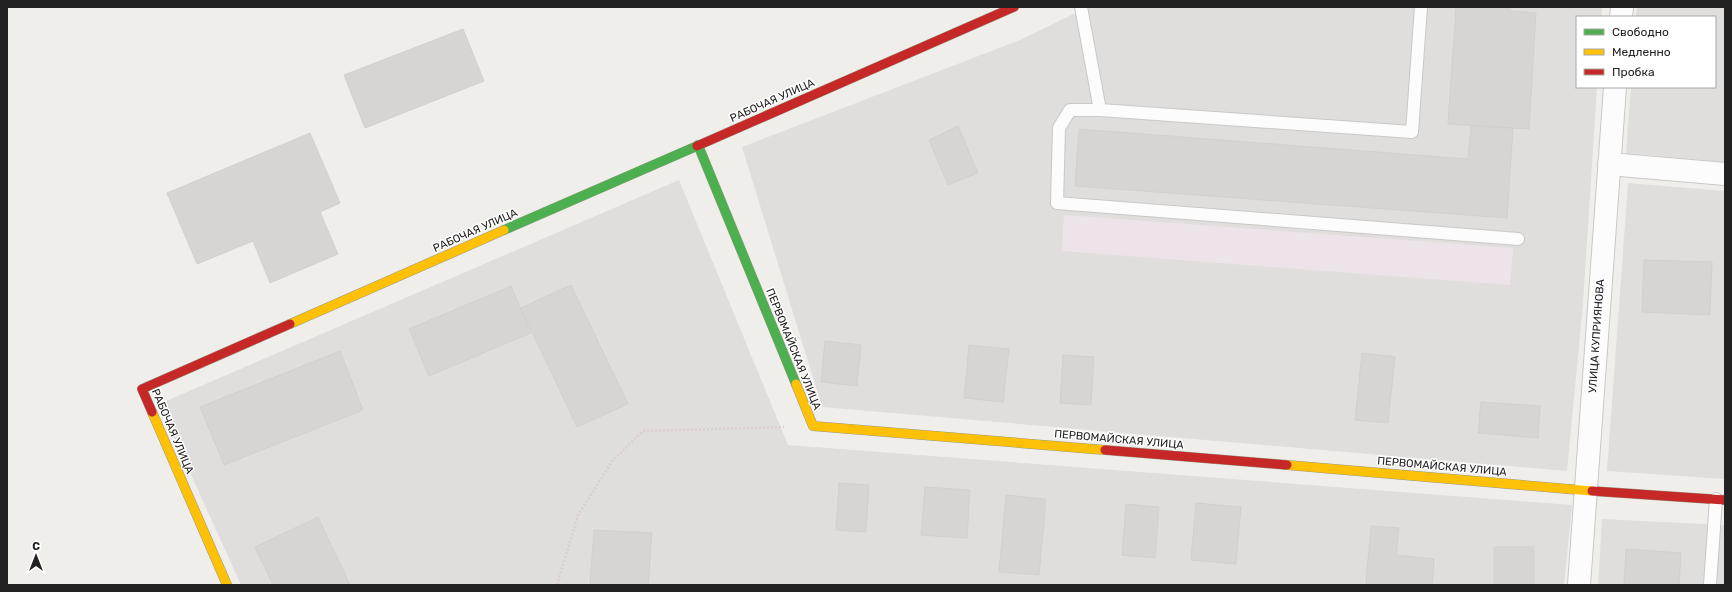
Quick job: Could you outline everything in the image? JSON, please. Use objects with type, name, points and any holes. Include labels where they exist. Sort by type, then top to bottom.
[{"type":"street","name":"РАБОЧАЯ УЛИЦА","points":[[227,585],[142,389],[1014,7]]},
{"type":"street","name":"УЛИЦА КУПРИЯНОВА","points":[[1579,585],[1615,88]]},
{"type":"street","name":"ПЕРВОМАЙСКАЯ УЛИЦА","points":[[698,145],[813,426],[1585,490],[1721,499]]},
{"type":"street","points":[[1609,164],[1725,174]]},
{"type":"lane","points":[[1081,7],[1100,110]]},
{"type":"lane","points":[[1421,7],[1412,132],[1100,110],[1070,110],[1059,128],[1057,203],[1518,239]]},
{"type":"lane","points":[[1710,585],[1721,499]]},
{"type":"path","points":[[557,585],[578,515],[613,460],[643,431],[813,426]]},
{"type":"shaded area","points":[[1088,7],[1602,7],[1602,16],[1576,16],[1576,88],[1597,88],[1583,304],[1567,471],[822,407],[742,147],[1020,40]]},
{"type":"shaded area","points":[[1637,7],[1725,7],[1725,162],[1626,153],[1631,88],[1716,88],[1716,16],[1636,16]]},
{"type":"shaded area","points":[[679,180],[788,445],[1572,505],[1564,585],[241,585],[159,404]]},
{"type":"shaded area","points":[[1628,183],[1725,191],[1725,479],[1607,471]]},
{"type":"shaded area","points":[[1064,215],[1513,248],[1510,285],[1062,251]]},
{"type":"shaded area","points":[[1602,519],[1725,525],[1725,585],[1598,585]]},
{"type":"building","points":[[1456,7],[1510,7],[1510,11],[1536,13],[1529,129],[1448,124]]},
{"type":"building","points":[[463,29],[484,81],[365,128],[344,75]]},
{"type":"building","points":[[958,126],[978,173],[948,185],[929,140]]},
{"type":"building","points":[[1471,126],[1513,128],[1507,218],[1075,186],[1079,129],[1468,159]]},
{"type":"building","points":[[310,133],[340,203],[320,212],[338,254],[270,283],[253,241],[197,264],[167,193]]},
{"type":"building","points":[[1644,260],[1712,262],[1710,315],[1642,312]]},
{"type":"building","points":[[571,285],[628,404],[577,427],[521,308]]},
{"type":"building","points":[[511,286],[531,333],[429,376],[409,329]]},
{"type":"building","points":[[825,341],[861,345],[857,386],[821,382]]},
{"type":"building","points":[[969,345],[1009,349],[1003,402],[964,398]]},
{"type":"building","points":[[340,351],[363,410],[224,465],[200,407]]},
{"type":"building","points":[[1362,353],[1395,357],[1388,423],[1355,420]]},
{"type":"building","points":[[1063,355],[1094,357],[1091,405],[1060,403]]},
{"type":"building","points":[[1481,402],[1540,406],[1538,438],[1478,433]]},
{"type":"building","points":[[839,483],[869,485],[866,532],[836,530]]},
{"type":"building","points":[[925,487],[970,490],[967,538],[921,535]]},
{"type":"building","points":[[1006,495],[1046,499],[1039,575],[999,572]]},
{"type":"building","points":[[1196,503],[1241,507],[1236,564],[1191,560]]},
{"type":"building","points":[[1126,504],[1159,507],[1155,558],[1122,555]]},
{"type":"building","points":[[318,517],[350,585],[273,585],[255,547]]},
{"type":"building","points":[[1371,526],[1399,528],[1396,555],[1434,559],[1432,585],[1366,584]]},
{"type":"building","points":[[594,530],[652,533],[648,585],[590,585]]},
{"type":"building","points":[[1494,547],[1534,547],[1534,585],[1494,585]]},
{"type":"building","points":[[1626,549],[1681,553],[1679,585],[1624,585]]},
{"type":"traffic: fast","points":[[698,145],[796,384]]},
{"type":"traffic: fast","points":[[504,230],[697,146]]},
{"type":"traffic: slow","points":[[290,324],[504,230]]},
{"type":"traffic: slow","points":[[796,384],[813,426],[1105,450]]},
{"type":"traffic: slow","points":[[152,412],[227,585]]},
{"type":"traffic: slow","points":[[1287,465],[1592,491]]},
{"type":"traffic: jam","points":[[697,146],[1014,7]]},
{"type":"traffic: jam","points":[[152,412],[142,389],[290,324]]},
{"type":"traffic: jam","points":[[1105,450],[1287,465]]},
{"type":"traffic: jam","points":[[1592,491],[1725,500]]}]
